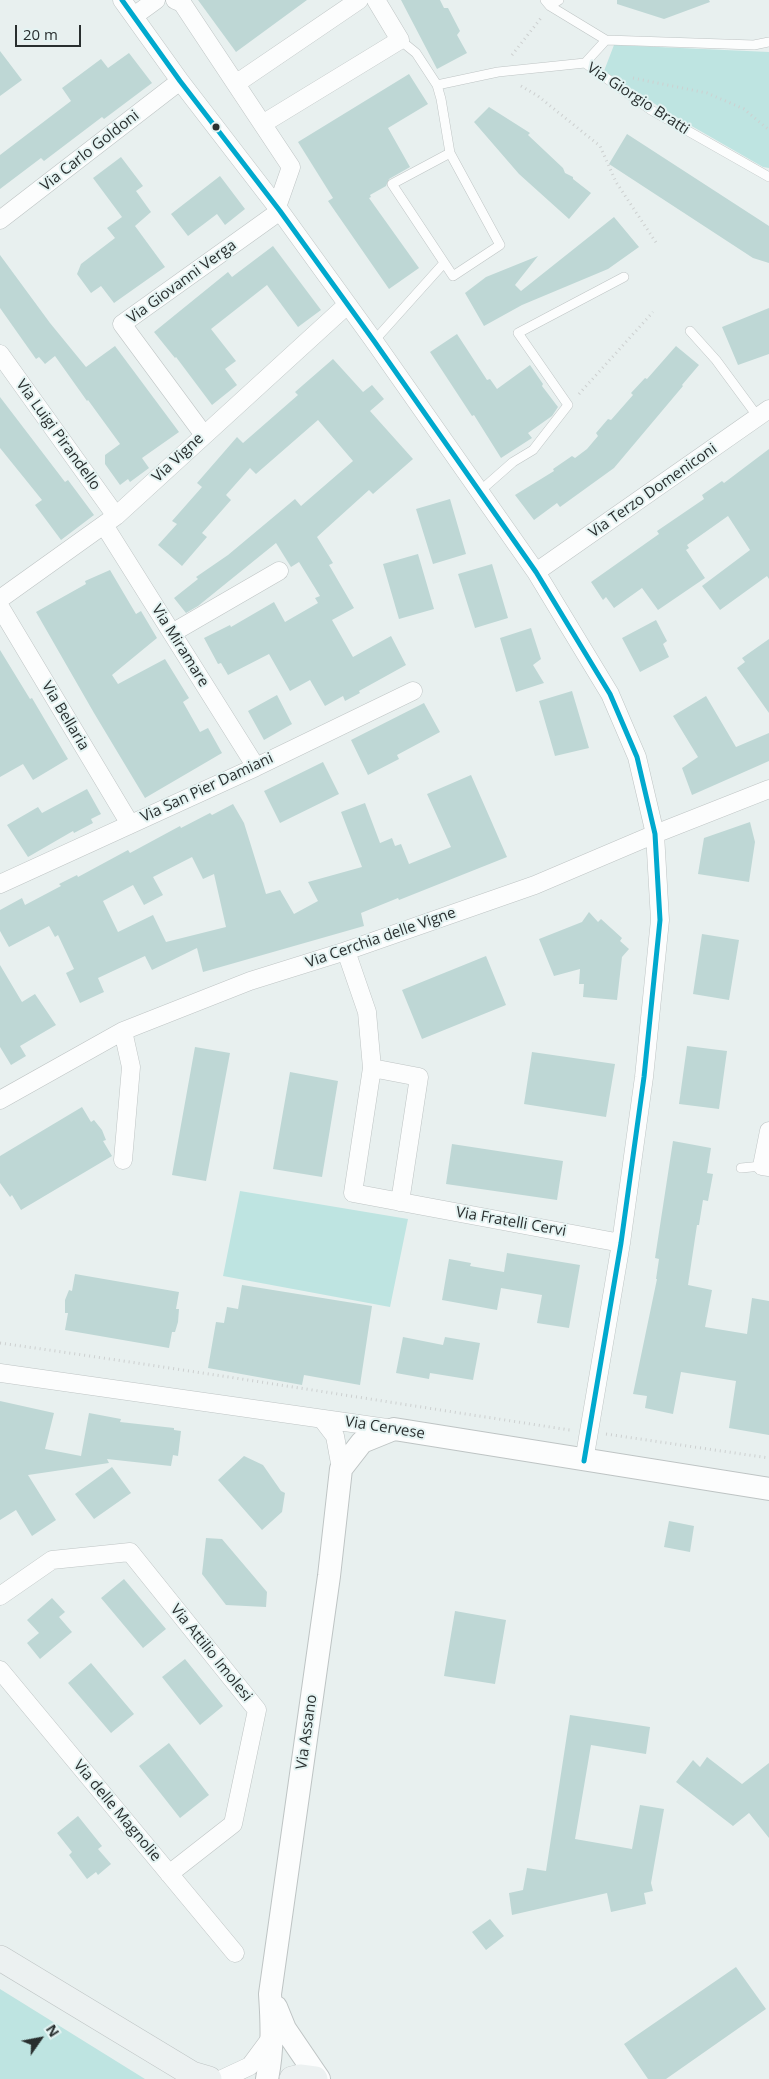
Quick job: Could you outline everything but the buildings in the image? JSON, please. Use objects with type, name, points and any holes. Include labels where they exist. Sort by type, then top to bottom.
[{"type":"main road","points":[[0,1958],[199,2077]]},
{"type":"main road","points":[[292,2079],[317,2079]]},
{"type":"street","points":[[122,0],[374,341],[536,572],[610,694],[637,757],[655,834],[660,920],[644,1077],[621,1243],[584,1461]]},
{"type":"street","points":[[134,16],[156,0]]},
{"type":"street","points":[[175,0],[182,3],[264,123],[291,167],[278,209]]},
{"type":"street","points":[[237,84],[359,0]]},
{"type":"street","points":[[264,123],[400,40],[376,0]]},
{"type":"street","name":"Via Carlo Goldoni","points":[[0,220],[180,81]]},
{"type":"street","name":"Via Giovanni Verga","points":[[204,435],[122,324],[278,209]]},
{"type":"street","name":"Via Vigne","points":[[0,599],[110,521],[347,305]]},
{"type":"street","name":"Via Luigi Pirandello","points":[[0,354],[110,521]]},
{"type":"street","name":"Via Terzo Domeniconi","points":[[536,572],[764,413]]},
{"type":"street","name":"Via Miramare","points":[[110,521],[172,633],[256,766]]},
{"type":"street","points":[[172,633],[279,571]]},
{"type":"street","name":"Via Bellaria","points":[[0,607],[130,824]]},
{"type":"street","name":"Via San Pier Damiani","points":[[0,884],[413,691]]},
{"type":"street","name":"Via Cerchia delle Vigne","points":[[0,1100],[123,1031],[250,981],[346,951],[535,885],[655,834],[769,789]]},
{"type":"street","name":"Via Fratelli Cervi","points":[[346,951],[367,1012],[372,1068],[353,1193],[621,1243]]},
{"type":"street","points":[[123,1031],[132,1067],[123,1160]]},
{"type":"street","points":[[372,1068],[419,1077],[400,1202]]},
{"type":"street","points":[[766,1167],[769,1131]]},
{"type":"street","name":"Via Cervese","points":[[0,1373],[394,1429],[584,1461],[769,1489]]},
{"type":"street","name":"Via Assano","points":[[267,2079],[272,2057],[273,2035],[270,1994],[329,1576],[341,1469],[335,1436],[322,1419]]},
{"type":"street","points":[[341,1469],[362,1442],[394,1429]]},
{"type":"street","name":"Via Attilio Imolesi","points":[[0,1596],[52,1560],[130,1552],[257,1710],[233,1824],[169,1874]]},
{"type":"street","name":"Via delle Magnolie","points":[[0,1670],[235,1953]]},
{"type":"street","points":[[270,1994],[285,2029],[317,2079]]},
{"type":"street","points":[[222,2079],[250,2066],[273,2035]]},
{"type":"lane","points":[[548,3],[559,0]]},
{"type":"lane","points":[[548,3],[606,40],[754,45],[769,42]]},
{"type":"lane","points":[[400,40],[416,53],[437,86],[450,154],[500,245],[453,276],[392,184],[450,154]]},
{"type":"lane","points":[[584,63],[606,40]]},
{"type":"lane","name":"Via Giorgio Bratti","points":[[437,86],[498,72],[584,63],[651,110],[769,177]]},
{"type":"lane","points":[[374,341],[444,263]]},
{"type":"lane","points":[[480,491],[512,462],[533,450],[568,405],[518,333],[624,277]]},
{"type":"lane","points":[[690,331],[764,413]]},
{"type":"lane","points":[[741,1168],[766,1167]]},
{"type":"path","points":[[548,3],[498,72],[538,96],[600,146],[616,182],[657,244]]},
{"type":"path","points":[[630,77],[707,93],[744,109],[769,130]]},
{"type":"path","points":[[568,405],[653,312]]},
{"type":"path","points":[[0,1343],[199,1371],[377,1401],[769,1458]]},
{"type":"shaded area","points":[[614,45],[769,52],[769,168],[763,167],[669,113],[604,71]]},
{"type":"shaded area","points":[[240,1191],[408,1219],[390,1307],[223,1276]]},
{"type":"shaded area","points":[[0,1989],[145,2079],[0,2079]]},
{"type":"transit line","points":[[122,0],[180,81],[280,211],[536,572],[610,694],[637,757],[655,834],[660,920],[644,1077],[621,1243],[584,1461]]}]
